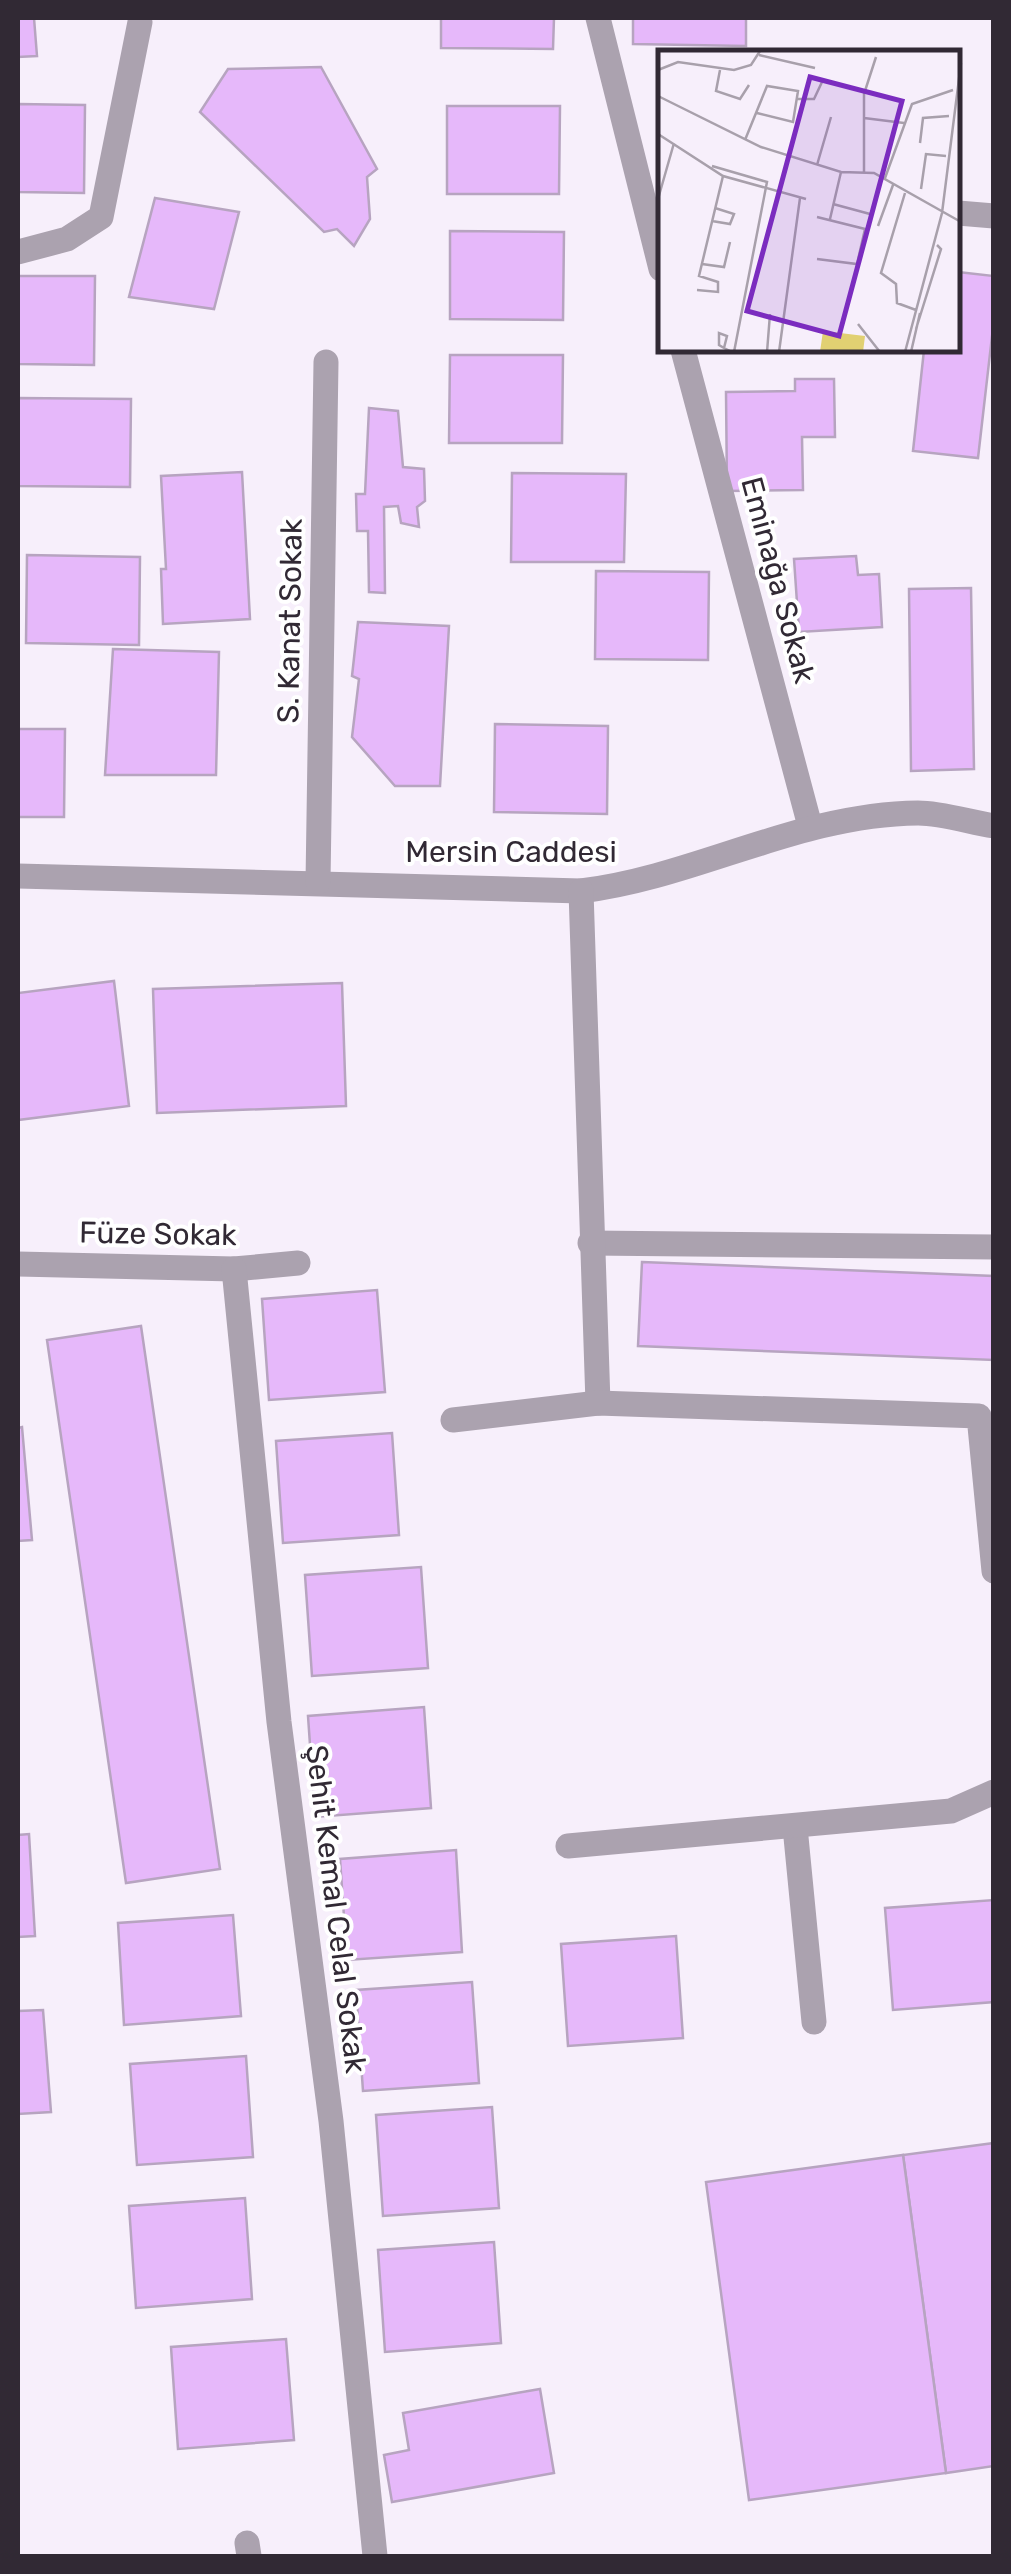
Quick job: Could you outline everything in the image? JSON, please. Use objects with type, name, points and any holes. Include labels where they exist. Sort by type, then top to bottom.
[{"type":"street","points":[[598,18],[658,256]]},
{"type":"street","points":[[18,252],[67,238],[101,217],[140,22]]},
{"type":"street","points":[[961,213],[994,216]]},
{"type":"street","name":"Eminağa Sokak","points":[[684,352],[810,826]]},
{"type":"street","name":"S. Kanat Sokak","points":[[318,882],[326,362]]},
{"type":"street","name":"Mersin Caddesi","points":[[18,876],[581,891],[635,884],[810,826],[920,812],[994,826]]},
{"type":"street","points":[[581,891],[598,1404]]},
{"type":"street","points":[[590,1243],[994,1247]]},
{"type":"street","name":"Füze Sokak","points":[[18,1264],[234,1269],[298,1264]]},
{"type":"street","name":"Şehit Kemal Celal Sokak","points":[[234,1269],[279,1722],[332,2121],[376,2556]]},
{"type":"street","points":[[453,1420],[598,1404],[979,1416],[994,1571]]},
{"type":"street","points":[[568,1846],[951,1811],[994,1792]]},
{"type":"street","points":[[795,1827],[814,2022]]},
{"type":"building","points":[[18,18],[34,18],[37,56],[18,57]]},
{"type":"building","points":[[441,18],[554,18],[553,49],[441,48]]},
{"type":"building","points":[[633,18],[746,18],[746,46],[633,44]]},
{"type":"building","points":[[321,67],[377,169],[367,177],[370,219],[354,246],[337,229],[324,232],[200,112],[228,69]]},
{"type":"building","points":[[18,104],[85,105],[84,193],[18,192]]},
{"type":"building","points":[[447,106],[560,106],[559,194],[447,194]]},
{"type":"building","points":[[155,198],[239,212],[214,309],[129,297]]},
{"type":"building","points":[[450,231],[564,232],[563,320],[450,319]]},
{"type":"building","points":[[961,272],[994,276],[994,319],[978,458],[913,451],[924,352],[961,352]]},
{"type":"building","points":[[18,276],[95,276],[94,365],[18,364]]},
{"type":"building","points":[[450,355],[563,355],[562,443],[449,443]]},
{"type":"building","points":[[795,379],[834,379],[835,437],[802,437],[803,490],[727,491],[726,392],[795,391]]},
{"type":"building","points":[[18,398],[131,399],[130,487],[18,486]]},
{"type":"building","points":[[369,408],[398,411],[403,467],[424,469],[425,501],[417,507],[419,527],[401,523],[398,506],[384,507],[385,593],[369,592],[368,531],[357,531],[356,494],[365,494]]},
{"type":"building","points":[[242,472],[250,619],[163,624],[161,569],[166,569],[161,476]]},
{"type":"building","points":[[512,473],[626,474],[624,562],[511,562]]},
{"type":"building","points":[[27,555],[140,557],[139,645],[26,643]]},
{"type":"building","points":[[856,556],[858,575],[879,574],[882,627],[799,632],[794,559]]},
{"type":"building","points":[[596,571],[709,572],[708,660],[595,659]]},
{"type":"building","points":[[971,588],[974,769],[911,771],[909,589]]},
{"type":"building","points":[[358,622],[449,626],[440,786],[395,786],[352,737],[359,679],[352,676]]},
{"type":"building","points":[[113,649],[219,652],[216,775],[105,775]]},
{"type":"building","points":[[495,724],[608,726],[607,814],[494,812]]},
{"type":"building","points":[[18,729],[65,729],[64,817],[18,817]]},
{"type":"building","points":[[114,981],[129,1106],[18,1120],[18,993]]},
{"type":"building","points":[[342,983],[346,1106],[157,1113],[153,989]]},
{"type":"building","points":[[642,1262],[994,1276],[994,1360],[638,1346]]},
{"type":"building","points":[[377,1290],[385,1392],[269,1400],[262,1299]]},
{"type":"building","points":[[141,1326],[220,1869],[126,1883],[47,1340]]},
{"type":"building","points":[[22,1427],[32,1540],[18,1541],[18,1428]]},
{"type":"building","points":[[392,1433],[399,1535],[283,1543],[276,1441]]},
{"type":"building","points":[[421,1567],[428,1668],[312,1676],[305,1575]]},
{"type":"building","points":[[424,1707],[431,1808],[315,1817],[308,1716]]},
{"type":"building","points":[[29,1834],[35,1936],[18,1937],[18,1835]]},
{"type":"building","points":[[456,1850],[462,1952],[347,1960],[340,1859]]},
{"type":"building","points":[[994,1900],[994,2002],[893,2010],[885,1908]]},
{"type":"building","points":[[233,1915],[241,2016],[124,2025],[118,1923]]},
{"type":"building","points":[[676,1936],[683,2038],[568,2046],[561,1944]]},
{"type":"building","points":[[472,1982],[479,2083],[363,2091],[356,1990]]},
{"type":"building","points":[[43,2010],[51,2112],[18,2114],[18,2011]]},
{"type":"building","points":[[246,2056],[253,2157],[137,2165],[130,2064]]},
{"type":"building","points":[[492,2107],[499,2208],[383,2216],[376,2115]]},
{"type":"building","points":[[994,2143],[994,2466],[946,2473],[903,2155]]},
{"type":"building","points":[[903,2155],[946,2473],[749,2500],[706,2182]]},
{"type":"building","points":[[245,2198],[252,2299],[136,2308],[129,2206]]},
{"type":"building","points":[[494,2242],[501,2343],[385,2352],[378,2250]]},
{"type":"building","points":[[286,2339],[294,2440],[178,2449],[171,2347]]},
{"type":"building","points":[[540,2389],[554,2473],[392,2502],[384,2455],[409,2450],[403,2413]]}]
